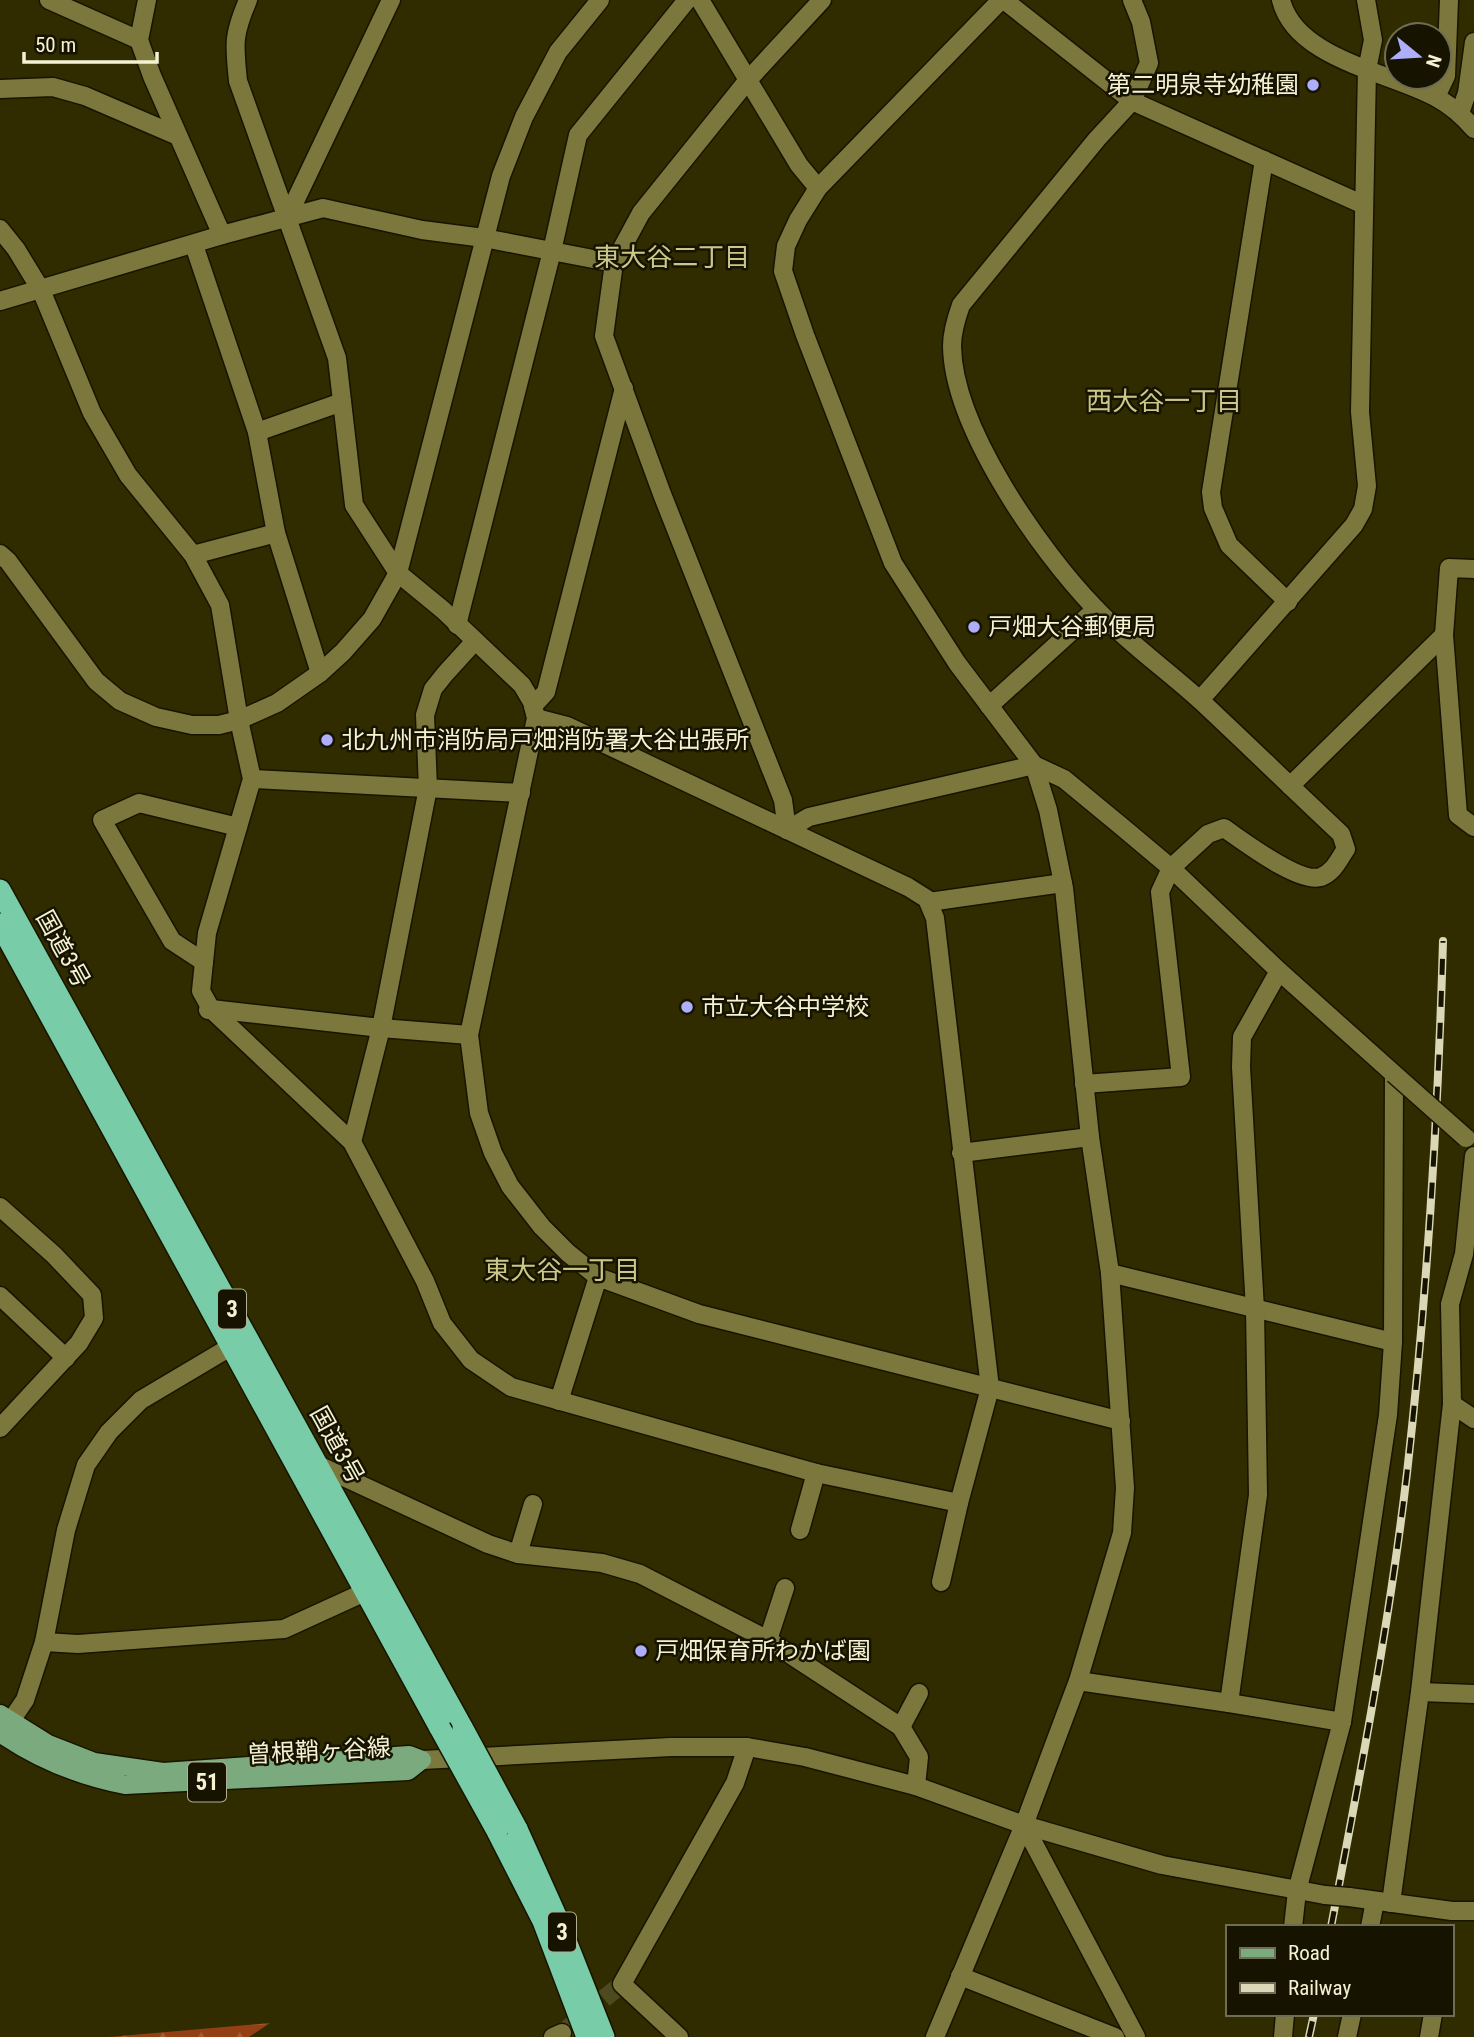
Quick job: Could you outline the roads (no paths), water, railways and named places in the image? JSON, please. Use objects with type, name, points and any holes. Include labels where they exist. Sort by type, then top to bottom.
[{"type":"highway","name":"国道3号","points":[[0,890],[240,1341],[366,1592],[440,1728],[507,1830],[557,1918],[604,2037]]},
{"type":"highway","name":"国道3号","points":[[0,924],[240,1341],[318,1465],[463,1729],[507,1830],[587,2037]]},
{"type":"main road","name":"曽根鞘ヶ谷線","points":[[2,1728],[94,1762],[163,1772],[409,1755],[422,1760]]},
{"type":"street","points":[[49,0],[138,40]]},
{"type":"street","points":[[147,0],[138,40],[222,235]]},
{"type":"street","points":[[248,0],[237,26],[238,81],[337,358],[354,505],[398,573],[522,685],[535,712],[908,887],[929,902],[935,918],[990,1388],[941,1582]]},
{"type":"street","points":[[288,216],[391,0]]},
{"type":"street","points":[[0,554],[8,561],[96,681],[120,701],[156,718],[219,725],[239,720],[277,703],[320,673],[343,652],[372,618],[398,573],[501,176],[524,117],[558,52],[600,0]]},
{"type":"street","points":[[457,625],[552,251],[578,135],[687,0]]},
{"type":"street","points":[[700,0],[799,165],[818,188]]},
{"type":"street","points":[[787,830],[783,800],[662,494],[604,336],[614,263],[641,213],[748,80],[822,0]]},
{"type":"street","points":[[935,2037],[1024,1825],[1078,1681],[1122,1533],[1125,1488],[1110,1273],[1090,1137],[1063,883],[1048,810],[1034,765],[957,663],[893,564],[791,298],[783,271],[786,246],[818,188],[1003,0],[1132,101],[1364,205]]},
{"type":"street","points":[[1084,1084],[1181,1077],[1160,892],[1171,868],[1208,834],[1224,828],[1279,865],[1310,878],[1321,877],[1334,869],[1346,849],[1340,834],[1200,700],[1096,609],[1070,579],[1011,499],[978,440],[957,380],[952,348],[953,327],[961,305],[1097,139],[1132,101],[1149,62],[1132,0]]},
{"type":"street","points":[[1282,0],[1302,36],[1367,70],[1436,97],[1460,113],[1474,129]]},
{"type":"street","points":[[1200,700],[1354,525],[1363,509],[1367,486],[1360,412],[1364,205],[1367,70],[1373,40],[1366,0]]},
{"type":"street","points":[[1436,97],[1446,76],[1449,0]]},
{"type":"street","points":[[1460,113],[1467,93],[1474,42]]},
{"type":"street","points":[[0,89],[53,87],[85,96],[178,136]]},
{"type":"street","points":[[1264,160],[1211,492],[1213,508],[1228,545],[1288,602]]},
{"type":"street","points":[[0,300],[323,208],[422,230],[484,238],[614,263]]},
{"type":"street","points":[[0,229],[41,289],[92,413],[128,475],[193,555],[220,605],[239,720],[252,779],[207,933],[201,990],[208,1010],[352,1142],[425,1281],[442,1323],[471,1360],[512,1387],[816,1473],[959,1503]]},
{"type":"street","points":[[194,245],[257,432],[276,533],[320,673]]},
{"type":"street","points":[[624,388],[545,692],[535,712],[521,793],[469,1035],[479,1113],[493,1153],[510,1186],[542,1227],[598,1277],[699,1314],[1121,1421]]},
{"type":"street","points":[[257,432],[342,402]]},
{"type":"street","points":[[193,555],[276,533]]},
{"type":"street","points":[[1474,569],[1449,568],[1444,635],[1458,815],[1474,827]]},
{"type":"street","points":[[989,706],[1096,609]]},
{"type":"street","points":[[1290,786],[1444,635]]},
{"type":"street","points":[[352,1142],[381,1028],[428,788],[425,715],[433,690],[475,641]]},
{"type":"street","points":[[787,830],[809,817],[1034,765],[1064,779],[1171,868],[1279,971],[1470,1141]]},
{"type":"street","points":[[252,779],[521,793]]},
{"type":"street","points":[[204,962],[172,941],[102,820],[139,803],[238,827]]},
{"type":"street","points":[[929,902],[1063,883]]},
{"type":"street","points":[[1229,1703],[1258,1495],[1255,1309],[1241,1067],[1242,1037],[1279,971]]},
{"type":"street","points":[[208,1010],[469,1035]]},
{"type":"street","points":[[1293,1925],[1297,1891],[1342,1722],[1388,1415],[1393,1342],[1394,1074]]},
{"type":"street","points":[[961,1153],[1090,1137]]},
{"type":"street","points":[[1371,1925],[1383,1902],[1420,1692],[1452,1404],[1450,1304],[1469,1260],[1474,1156]]},
{"type":"street","points":[[0,1207],[54,1255],[92,1295],[94,1318],[79,1343],[0,1428]]},
{"type":"street","points":[[1110,1273],[1393,1342]]},
{"type":"street","points":[[559,1401],[598,1277]]},
{"type":"street","points":[[0,1296],[66,1358]]},
{"type":"street","points":[[2,1728],[25,1700],[44,1642],[66,1530],[86,1465],[109,1432],[141,1399],[240,1341]]},
{"type":"street","points":[[1452,1404],[1474,1419]]},
{"type":"street","points":[[318,1465],[488,1544],[518,1554],[602,1563],[640,1574],[768,1640],[901,1727],[919,1757],[916,1786]]},
{"type":"street","points":[[800,1530],[816,1473]]},
{"type":"street","points":[[518,1554],[533,1504]]},
{"type":"street","points":[[768,1640],[786,1588]]},
{"type":"street","points":[[44,1642],[78,1644],[284,1629],[366,1592]]},
{"type":"street","points":[[1078,1681],[1342,1722]]},
{"type":"street","points":[[1420,1692],[1474,1694]]},
{"type":"street","points":[[901,1727],[919,1693]]},
{"type":"street","points":[[422,1760],[671,1747],[747,1747],[804,1757],[916,1786],[1024,1825],[1162,1865],[1297,1891],[1383,1902],[1450,1919],[1474,1911]]},
{"type":"street","points":[[679,2037],[622,1984],[735,1783],[747,1747]]},
{"type":"street","points":[[1024,1825],[1136,2037]]},
{"type":"street","points":[[960,1976],[1115,2037]]},
{"type":"street","points":[[1283,2037],[1285,2016]]},
{"type":"street","points":[[1347,2037],[1352,2016]]},
{"type":"street","points":[[1429,2037],[1433,2016]]},
{"type":"tunnel","points":[[562,2033],[622,1984]]},
{"type":"railway","points":[[1331,1925],[1383,1644],[1407,1473],[1431,1207],[1443,941]]},
{"type":"railway","points":[[1309,2037],[1314,2016]]},
{"type":"place","name":"第二明泉寺幼稚園","points":[[1313,85]]},
{"type":"place","name":"戸畑大谷郵便局","points":[[974,627]]},
{"type":"place","name":"北九州市消防局戸畑消防署大谷出張所","points":[[327,740]]},
{"type":"place","name":"市立大谷中学校","points":[[687,1007]]},
{"type":"place","name":"戸畑保育所わかば園","points":[[641,1651]]},
{"type":"district","name":"東大谷二丁目","points":[[672,257]]},
{"type":"district","name":"西大谷一丁目","points":[[1164,401]]},
{"type":"district","name":"東大谷一丁目","points":[[562,1270]]}]
